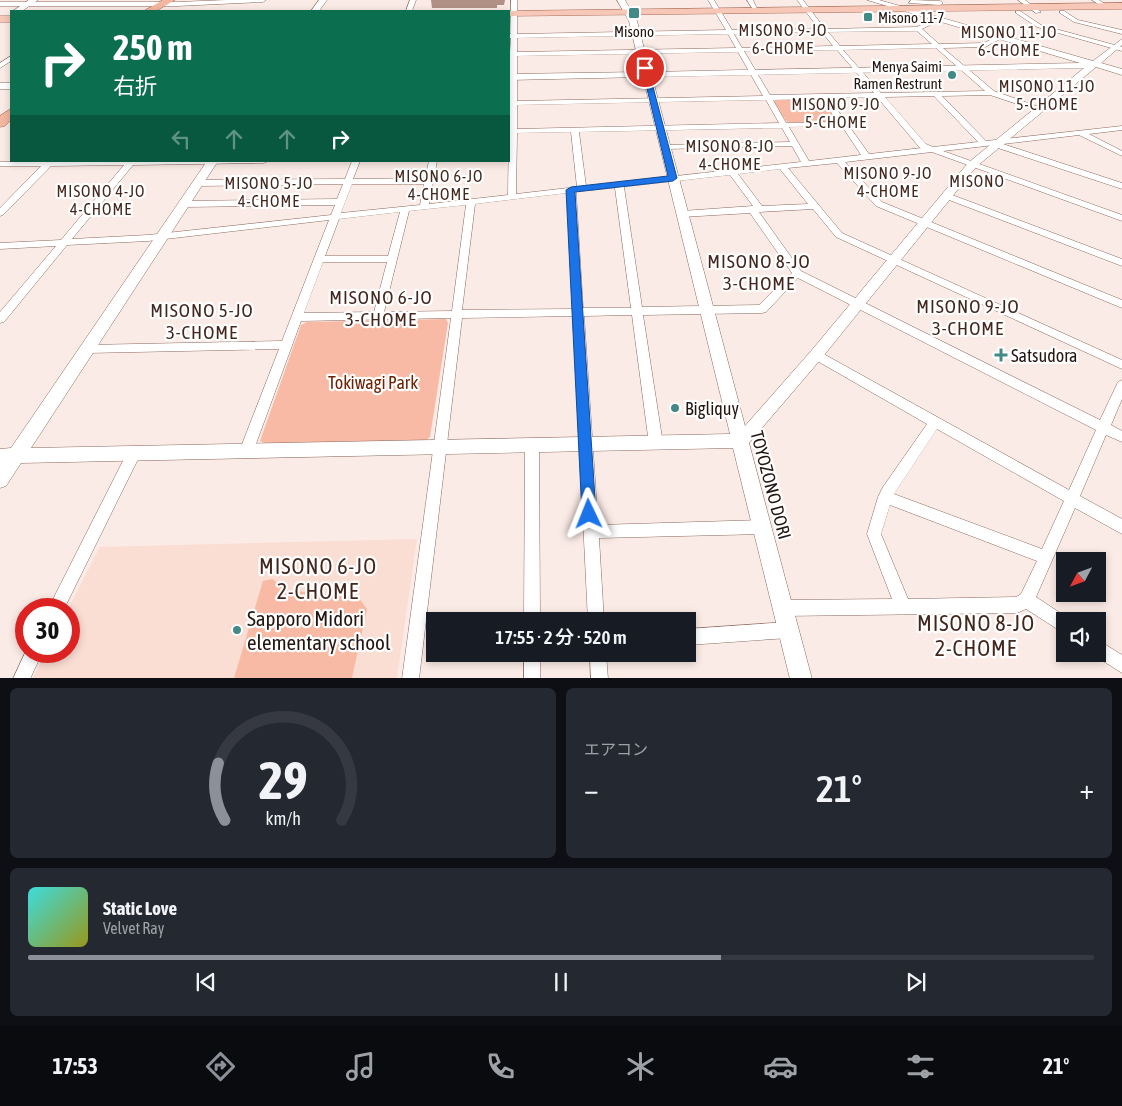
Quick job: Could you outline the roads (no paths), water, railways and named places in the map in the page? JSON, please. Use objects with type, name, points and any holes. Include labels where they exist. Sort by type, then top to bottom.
[{"type":"highway","points":[[151,10],[166,2]]},
{"type":"main road","points":[[512,16],[626,9],[718,13],[808,12],[945,4],[1062,12],[1122,11]]},
{"type":"main road","points":[[718,13],[756,10],[919,14],[1018,12],[1034,9],[1122,6]]},
{"type":"street","points":[[0,4],[31,2],[263,0]]},
{"type":"street","points":[[512,197],[511,36],[514,0]]},
{"type":"street","points":[[710,0],[806,163]]},
{"type":"street","points":[[750,0],[756,10]]},
{"type":"street","points":[[800,0],[808,12],[923,146],[929,150],[1122,218]]},
{"type":"street","points":[[871,0],[1122,72]]},
{"type":"street","points":[[916,0],[911,2],[945,4]]},
{"type":"street","points":[[1021,0],[1034,9]]},
{"type":"street","points":[[1095,0],[1105,6]]},
{"type":"street","points":[[19,10],[31,2]]},
{"type":"street","name":"TOYOZONO DORI","points":[[626,9],[636,34],[801,678]]},
{"type":"street","points":[[1018,12],[1039,26],[1120,45]]},
{"type":"street","points":[[1062,12],[1076,21],[1122,32]]},
{"type":"street","points":[[511,36],[918,29],[938,19]]},
{"type":"street","points":[[918,29],[991,93]]},
{"type":"street","points":[[511,54],[985,45],[1000,36]]},
{"type":"street","points":[[0,456],[740,441],[816,355],[972,165],[995,143],[1041,109],[1094,64],[1120,45]]},
{"type":"street","points":[[511,77],[1072,66],[1094,64]]},
{"type":"street","points":[[511,103],[991,93],[1041,109]]},
{"type":"street","points":[[936,95],[995,143],[1122,186]]},
{"type":"street","points":[[824,96],[867,157]]},
{"type":"street","points":[[511,131],[844,124]]},
{"type":"street","points":[[0,246],[163,236],[1122,128]]},
{"type":"street","points":[[575,130],[578,312],[595,612]]},
{"type":"street","points":[[1081,133],[1122,154]]},
{"type":"street","points":[[665,147],[795,144]]},
{"type":"street","points":[[839,160],[879,204],[1122,304]]},
{"type":"street","points":[[0,164],[50,162],[213,162]]},
{"type":"street","points":[[0,213],[50,162]]},
{"type":"street","points":[[0,480],[213,162]]},
{"type":"street","points":[[246,452],[356,162]]},
{"type":"street","points":[[424,206],[433,162]]},
{"type":"street","points":[[0,319],[130,163]]},
{"type":"street","points":[[782,166],[839,235],[1122,365]]},
{"type":"street","points":[[732,172],[797,273],[1122,437]]},
{"type":"street","points":[[198,183],[429,181]]},
{"type":"street","points":[[619,185],[656,444]]},
{"type":"street","points":[[947,196],[1122,263]]},
{"type":"street","points":[[410,678],[471,201]]},
{"type":"street","points":[[184,204],[341,202]]},
{"type":"street","points":[[682,214],[814,206]]},
{"type":"street","points":[[378,316],[405,209]]},
{"type":"street","points":[[319,259],[392,259]]},
{"type":"street","points":[[297,317],[762,309],[797,273]]},
{"type":"street","points":[[86,349],[287,345]]},
{"type":"street","points":[[816,355],[1122,527]]},
{"type":"street","points":[[782,608],[1017,605],[1027,600],[1122,385]]},
{"type":"street","points":[[903,606],[874,534],[885,497],[935,422]]},
{"type":"street","points":[[532,445],[532,612]]},
{"type":"street","points":[[62,598],[134,453]]},
{"type":"street","points":[[885,497],[1045,557]]},
{"type":"street","points":[[590,532],[763,527]]},
{"type":"street","points":[[1027,600],[1056,620]]},
{"type":"street","points":[[696,636],[788,630]]},
{"type":"street","points":[[1106,654],[1122,665]]},
{"type":"street","points":[[532,662],[532,678]]},
{"type":"street","points":[[599,662],[600,678]]},
{"type":"street","points":[[21,678],[29,663]]},
{"type":"place","name":"Misono","points":[[634,13]]},
{"type":"place","name":"Misono 11-7","points":[[868,17]]},
{"type":"place","name":"Menya Saimi Ramen Restrunt","points":[[952,75]]},
{"type":"place","name":"Satsudora","points":[[1001,355]]},
{"type":"place","name":"Bigliquy","points":[[675,408]]},
{"type":"place","name":"Sapporo Midori elementary school","points":[[237,630]]},
{"type":"district","name":"MISONO 9-JO 6-CHOME","points":[[783,39]]},
{"type":"district","name":"MISONO 11-JO 6-CHOME","points":[[1009,41]]},
{"type":"district","name":"MISONO 11-JO 5-CHOME","points":[[1047,95]]},
{"type":"district","name":"MISONO 9-JO 5-CHOME","points":[[836,113]]},
{"type":"district","name":"MISONO 8-JO 4-CHOME","points":[[730,155]]},
{"type":"district","name":"MISONO","points":[[977,181]]},
{"type":"district","name":"MISONO 9-JO 4-CHOME","points":[[888,182]]},
{"type":"district","name":"MISONO 6-JO 4-CHOME","points":[[439,185]]},
{"type":"district","name":"MISONO 5-JO 4-CHOME","points":[[269,192]]},
{"type":"district","name":"MISONO 4-JO 4-CHOME","points":[[101,200]]},
{"type":"district","name":"MISONO 8-JO 3-CHOME","points":[[759,272]]},
{"type":"district","name":"MISONO 6-JO 3-CHOME","points":[[381,308]]},
{"type":"district","name":"MISONO 9-JO 3-CHOME","points":[[968,317]]},
{"type":"district","name":"MISONO 5-JO 3-CHOME","points":[[202,321]]},
{"type":"district","name":"MISONO 6-JO 2-CHOME","points":[[318,578]]},
{"type":"district","name":"MISONO 8-JO 2-CHOME","points":[[976,636]]},
{"type":"park label","name":"Tokiwagi Park","points":[[373,382]]}]
